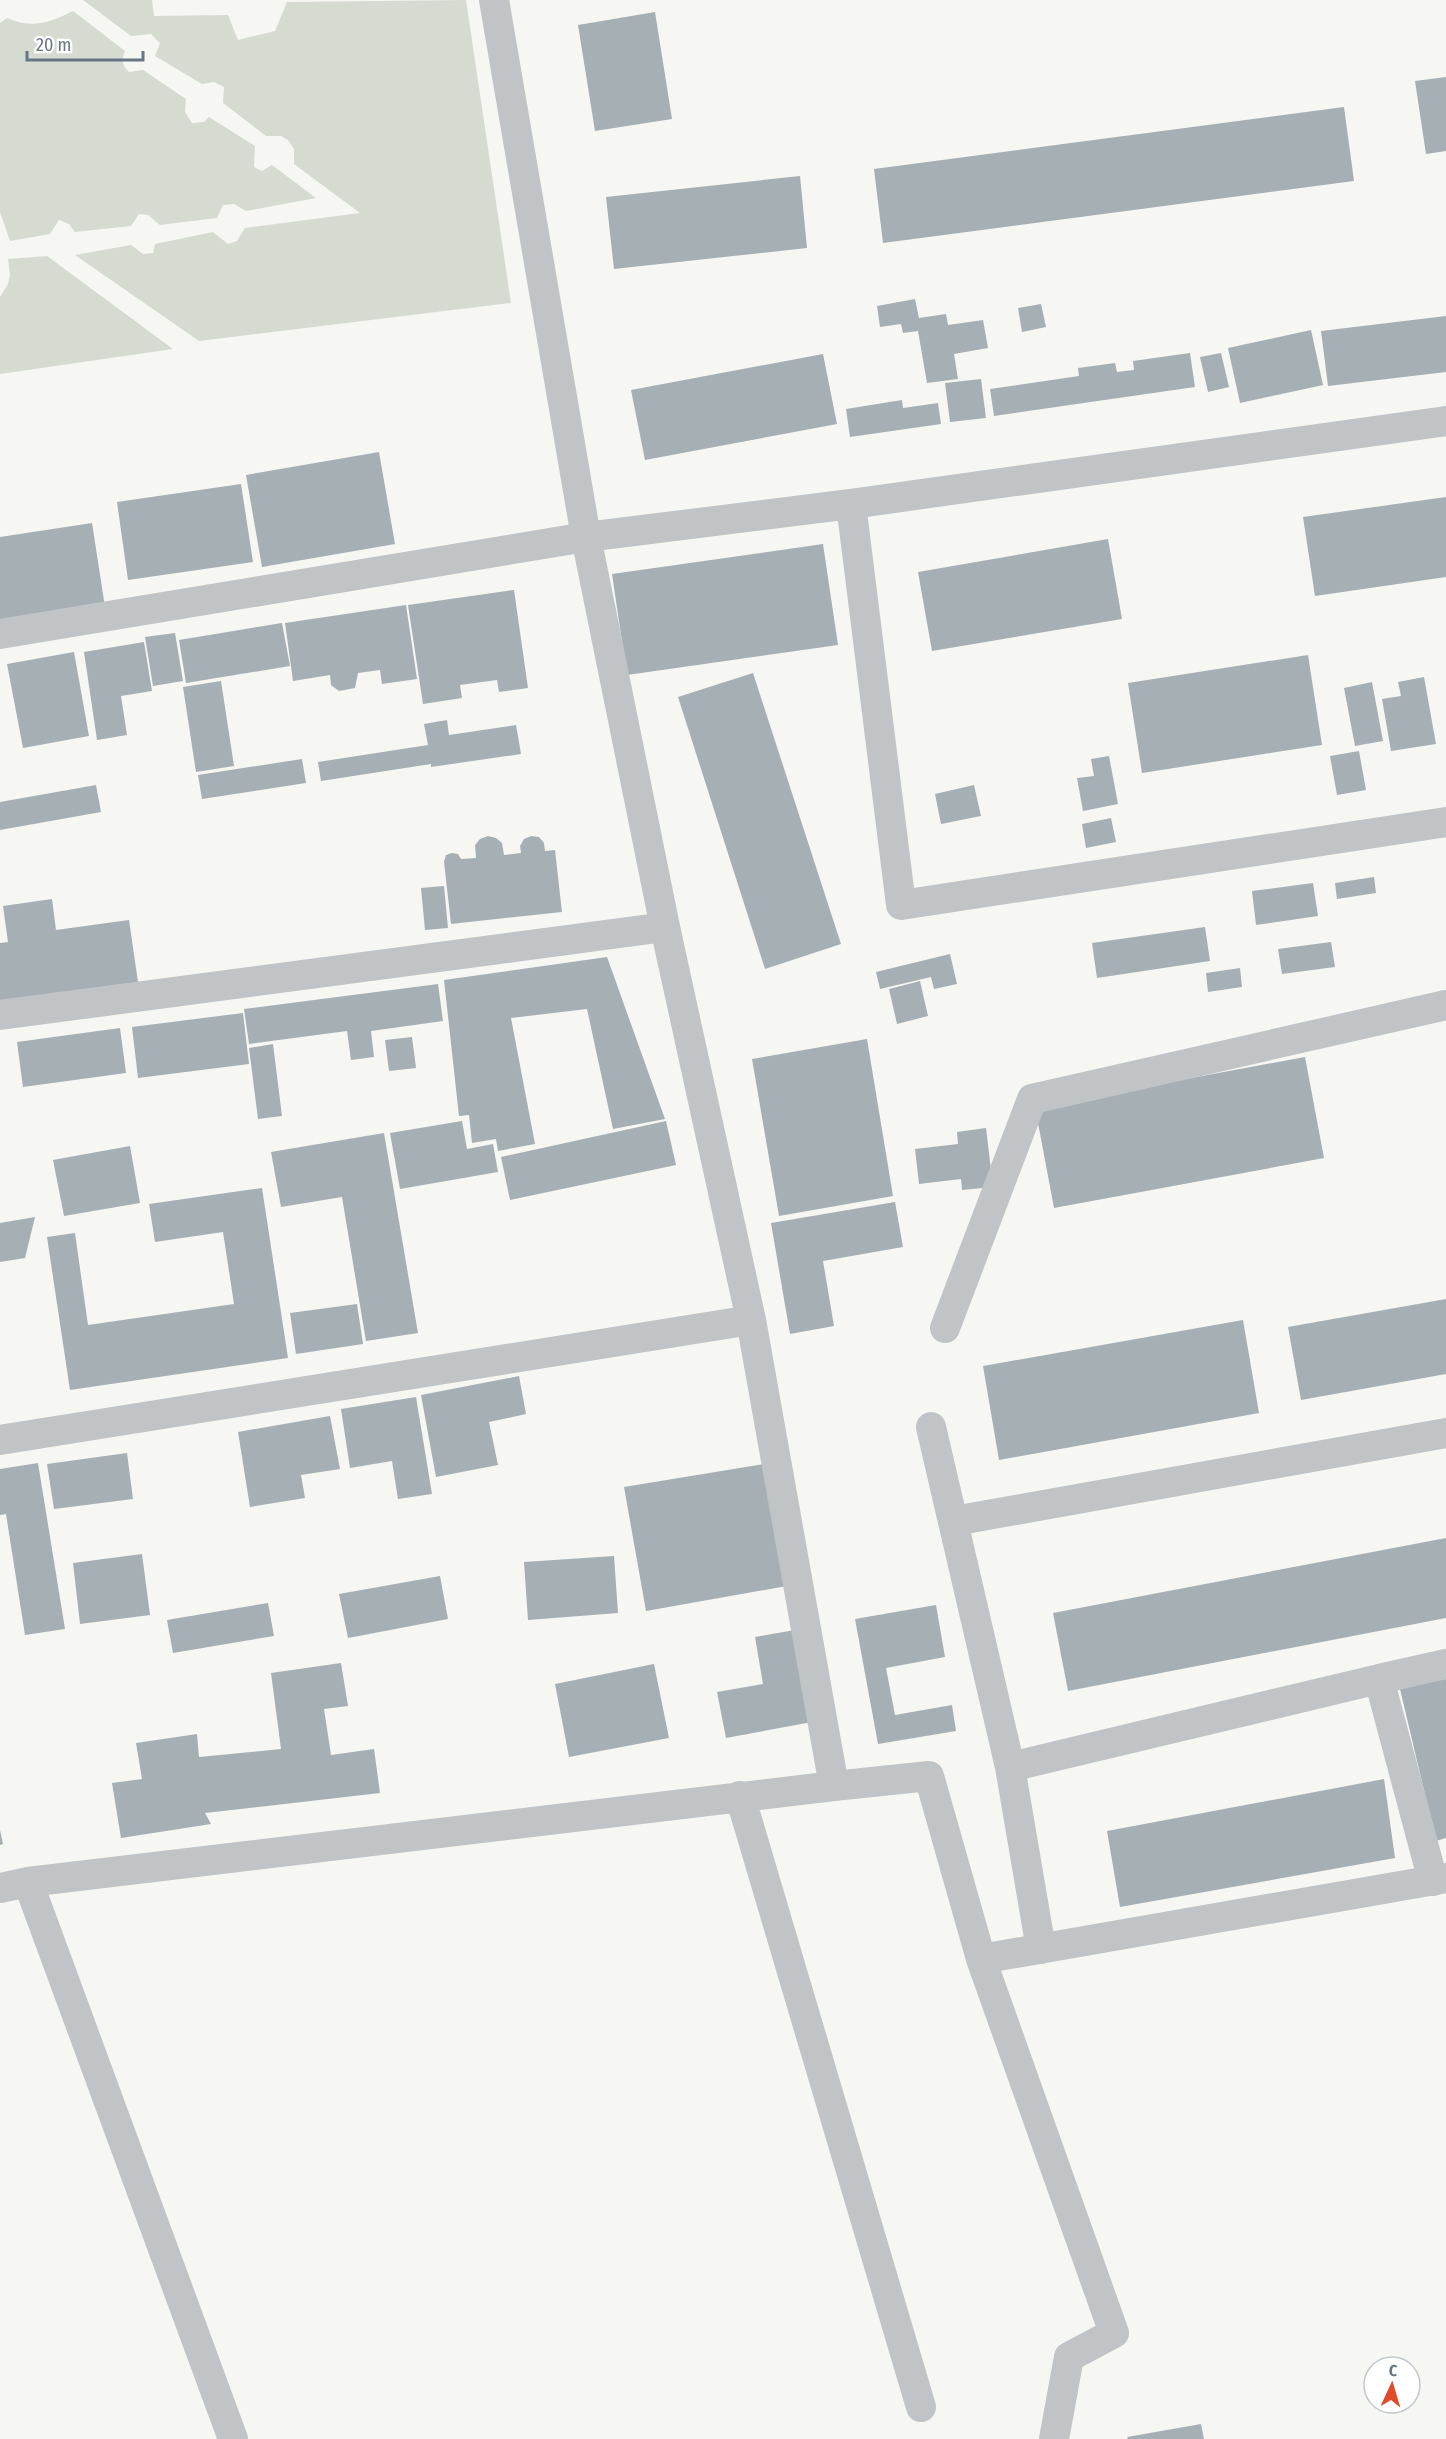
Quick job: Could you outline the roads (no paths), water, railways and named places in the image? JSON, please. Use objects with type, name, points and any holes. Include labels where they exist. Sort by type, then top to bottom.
[{"type":"street","points":[[494,0],[586,537],[665,927],[751,1320],[834,1786]]},
{"type":"street","points":[[0,634],[586,537],[851,504],[1446,421]]},
{"type":"street","points":[[851,504],[901,905],[1446,822]]},
{"type":"street","points":[[0,1015],[665,927]]},
{"type":"street","points":[[945,1328],[1032,1099],[1446,1005]]},
{"type":"street","points":[[0,1440],[751,1320]]},
{"type":"street","points":[[931,1427],[1010,1767],[1041,1949]]},
{"type":"street","points":[[954,1521],[1446,1433]]},
{"type":"street","points":[[1010,1767],[1446,1664]]},
{"type":"street","points":[[981,1959],[1440,1880],[1379,1679]]},
{"type":"street","points":[[233,2439],[14,1885],[740,1796],[929,1776],[981,1959],[1114,2333],[1069,2357],[1051,2438]]},
{"type":"street","points":[[740,1796],[921,2407]]}]
